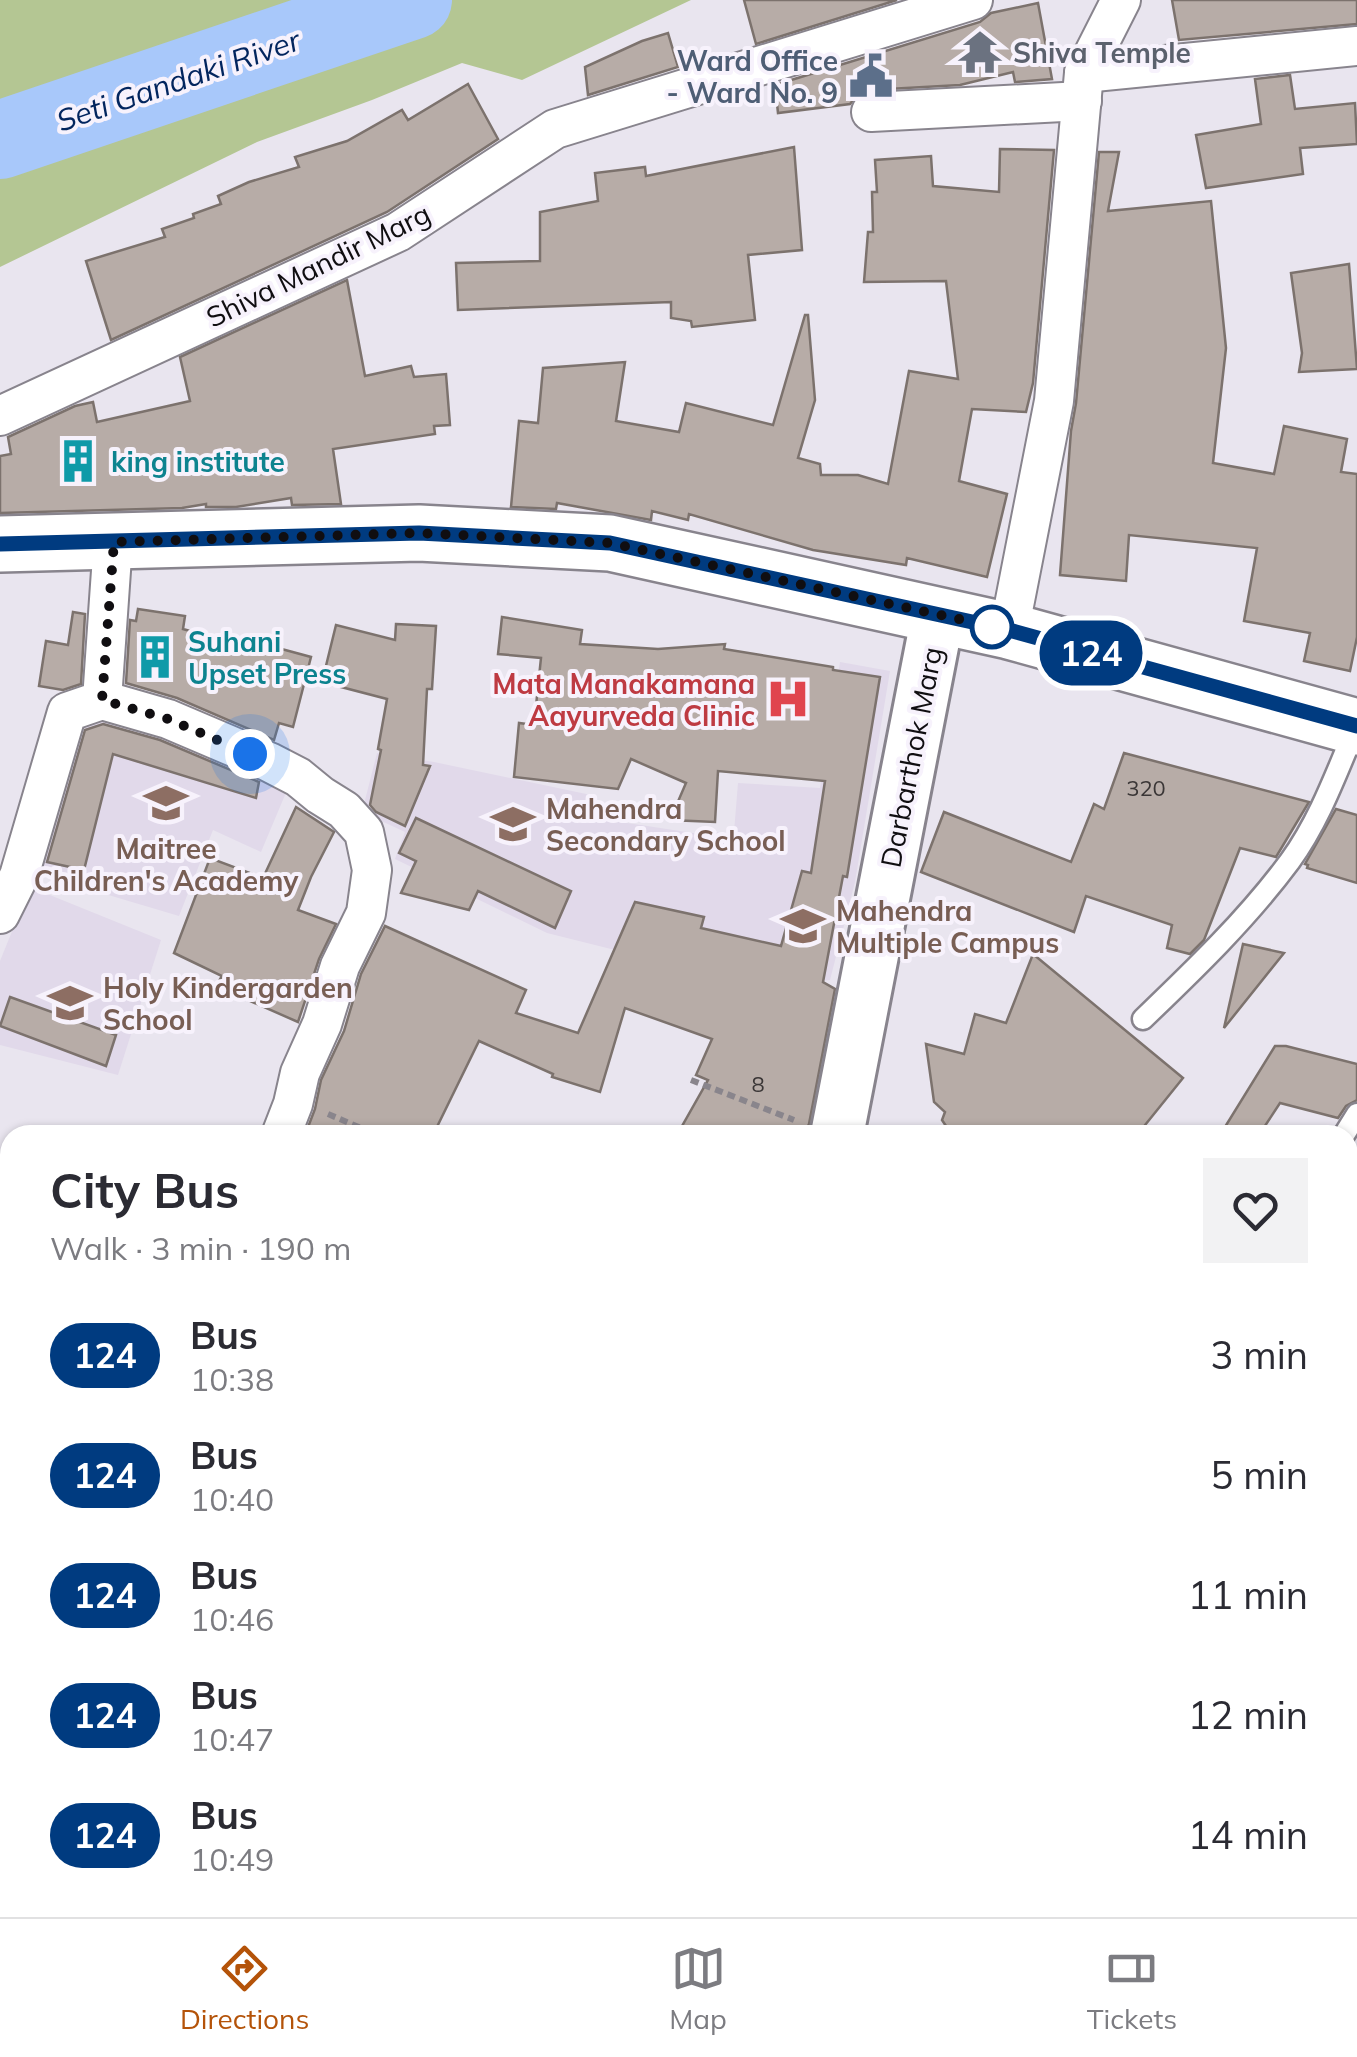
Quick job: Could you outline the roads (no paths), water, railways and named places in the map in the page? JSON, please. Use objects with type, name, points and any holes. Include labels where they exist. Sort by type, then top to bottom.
[{"type":"main road","points":[[0,544],[419,533],[610,543],[1009,630],[1357,726]]},
{"type":"main road","name":"Darbarthok Marg","points":[[818,1125],[938,615]]},
{"type":"street","name":"Shiva Mandir Marg","points":[[0,416],[398,232],[556,129],[973,0]]},
{"type":"street","points":[[1009,630],[1054,401],[1083,87],[1121,0]]},
{"type":"street","points":[[871,112],[1083,87],[1357,46]]},
{"type":"street","points":[[102,700],[114,542]]},
{"type":"street","points":[[0,914],[19,876],[66,712],[102,700],[168,719],[269,762],[344,810],[364,832],[372,870],[366,913],[340,966],[322,1024],[300,1073],[286,1125]]},
{"type":"lane","points":[[1143,1019],[1212,954],[1291,860],[1318,815],[1357,726]]},
{"type":"waterway","name":"Seti Gandaki River","points":[[0,140],[413,0]]},
{"type":"place","name":"Shiva Temple","points":[[980,52]]},
{"type":"place","name":"Ward Office - Ward No. 9","points":[[871,76]]},
{"type":"place","name":"king institute","points":[[78,461]]},
{"type":"place","name":"Suhani Upset Press","points":[[155,657]]},
{"type":"place","name":"Mata Manakamana Aayurveda Clinic","points":[[788,699]]},
{"type":"place","name":"Maitree Children's Academy","points":[[166,803]]},
{"type":"place","name":"Mahendra Secondary School","points":[[513,824]]},
{"type":"place","name":"Mahendra Multiple Campus","points":[[803,926]]},
{"type":"place","name":"Holy Kindergarden School","points":[[70,1003]]}]
